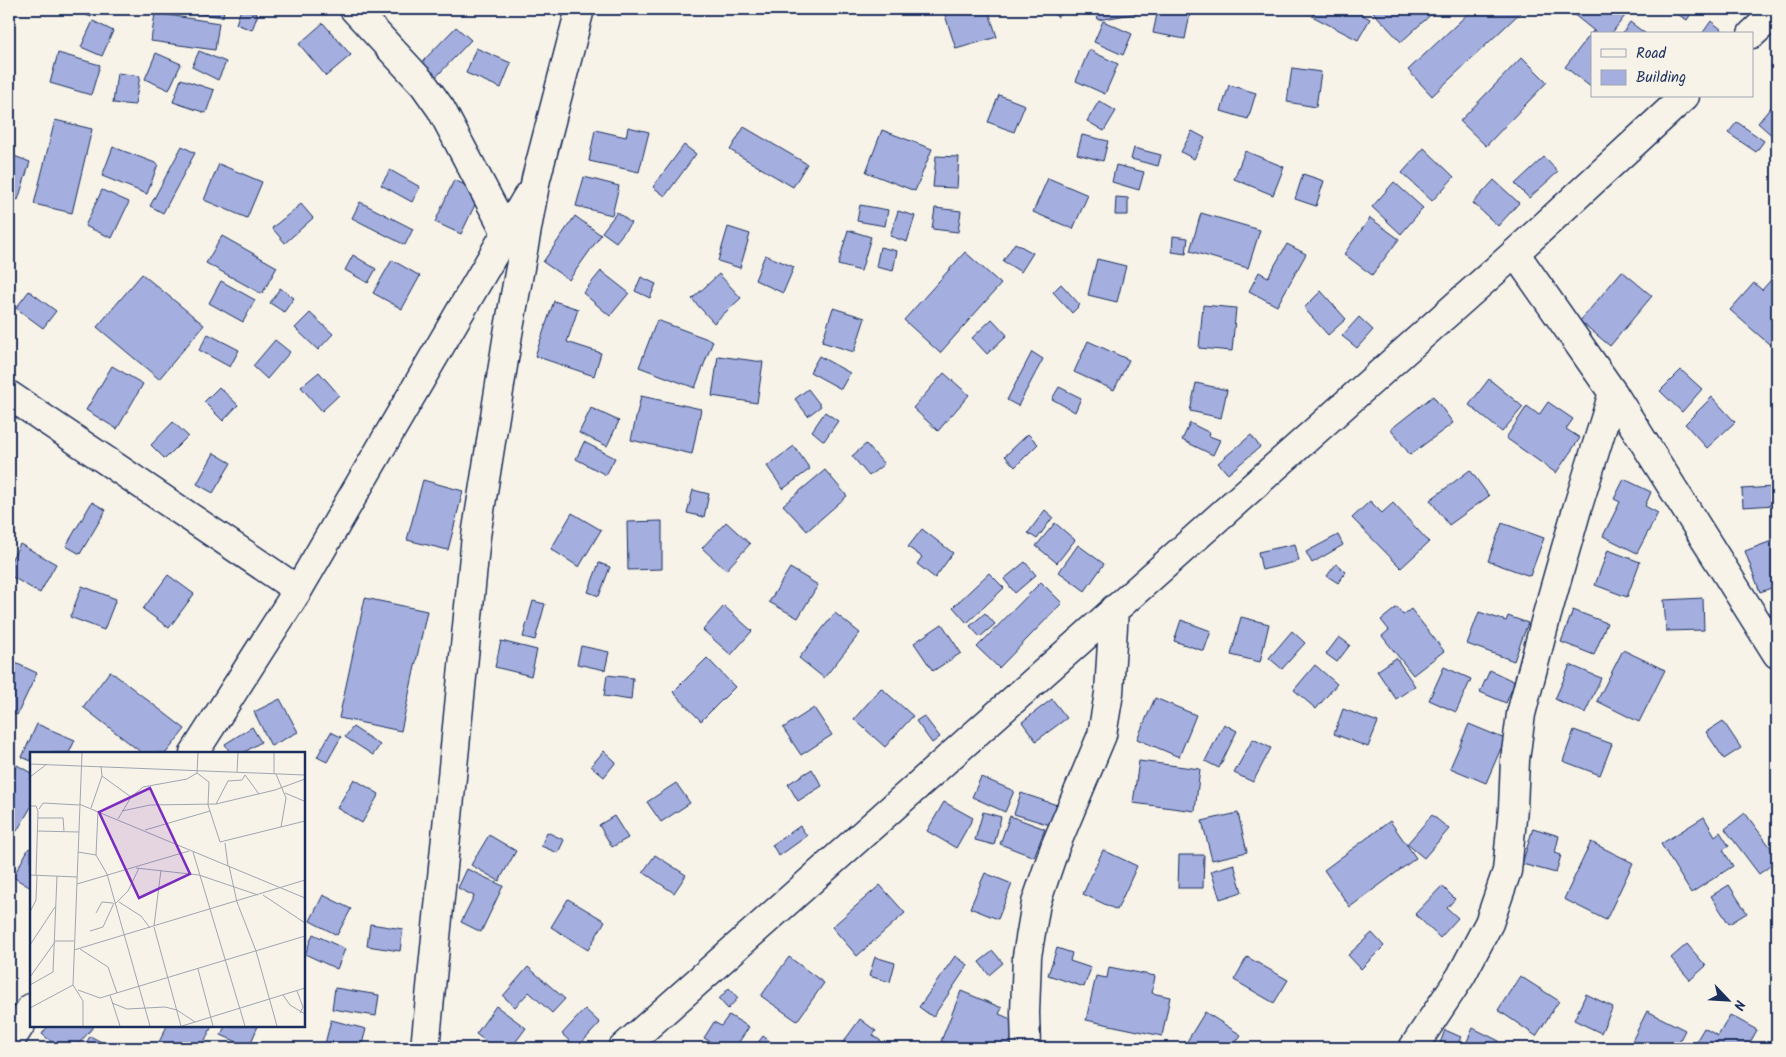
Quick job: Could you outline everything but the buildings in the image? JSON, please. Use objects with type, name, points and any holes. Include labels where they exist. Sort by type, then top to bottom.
[{"type":"street","points":[[354,9],[424,85],[441,109],[506,232]]},
{"type":"street","points":[[425,1048],[476,536],[508,334],[536,179],[580,9]]},
{"type":"street","points":[[1754,32],[1777,11]]},
{"type":"street","points":[[623,1048],[1515,253],[1683,98]]},
{"type":"street","points":[[195,752],[298,590],[536,179]]},
{"type":"street","points":[[1515,253],[1613,393],[1777,654]]},
{"type":"street","points":[[1413,1048],[1461,976],[1489,923],[1506,870],[1520,714],[1572,527],[1613,393]]},
{"type":"street","points":[[9,395],[298,590]]},
{"type":"street","points":[[1026,1048],[1027,956],[1036,903],[1055,847],[1102,735],[1109,692],[1114,609]]},
{"type":"street","points":[[9,1043],[30,1010]]}]
